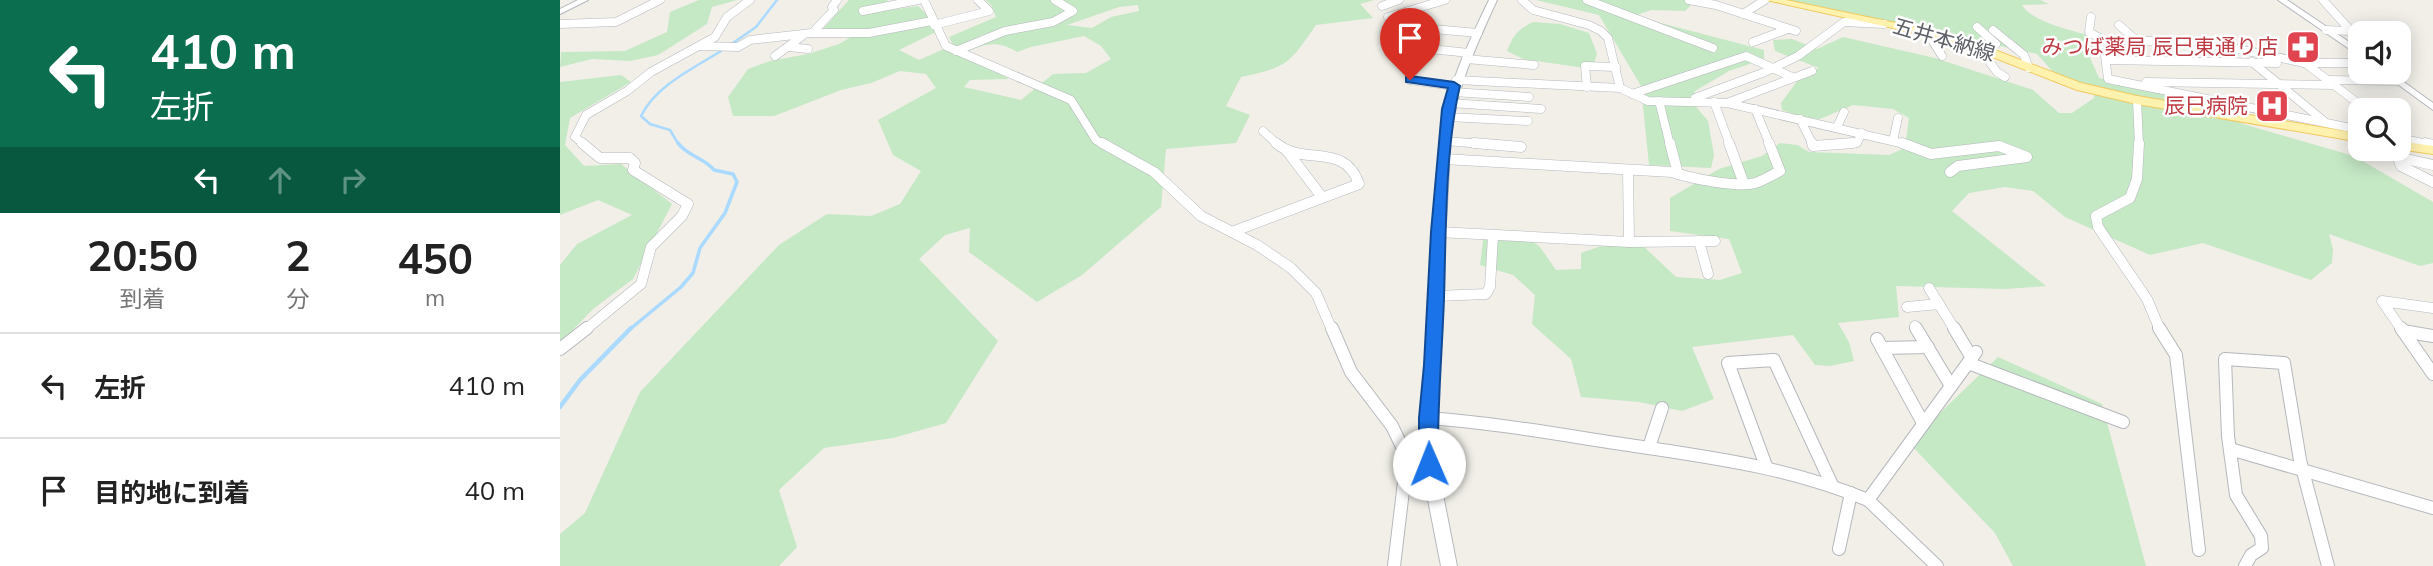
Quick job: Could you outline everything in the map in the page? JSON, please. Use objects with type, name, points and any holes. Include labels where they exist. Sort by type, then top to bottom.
[{"type":"main road","name":"五井本納線","points":[[1771,0],[1927,32],[1977,46],[2077,86],[2137,100],[2348,136]]},
{"type":"main road","points":[[2411,146],[2433,150]]},
{"type":"street","points":[[560,12],[584,0]]},
{"type":"street","points":[[560,24],[616,22],[660,0]]},
{"type":"street","points":[[560,349],[628,298],[641,284],[652,247],[682,216],[688,204],[633,170],[635,163],[629,158],[600,158],[575,137],[586,115],[627,91],[651,72],[720,32],[727,17],[750,0]]},
{"type":"street","points":[[775,56],[808,34],[834,10],[832,7],[837,0]]},
{"type":"street","points":[[863,11],[936,0]]},
{"type":"street","points":[[698,46],[738,47],[750,40],[808,34],[869,33],[989,12],[978,0]]},
{"type":"street","points":[[956,51],[1005,32],[1053,22],[1073,11],[1055,0]]},
{"type":"street","points":[[1398,14],[1382,6],[1399,0]]},
{"type":"street","points":[[1449,566],[1429,464],[1428,418],[1444,159],[1453,90],[1493,0]]},
{"type":"street","points":[[1522,0],[1533,10],[1589,25],[1601,31],[1608,38],[1620,88]]},
{"type":"street","points":[[1587,0],[1713,48]]},
{"type":"street","points":[[1743,14],[1765,0]]},
{"type":"street","points":[[2282,0],[2348,45]]},
{"type":"street","points":[[2323,0],[2351,31],[2326,30]]},
{"type":"street","points":[[922,1],[946,46],[1071,100],[1096,140],[1154,172],[1201,216],[1291,268],[1316,293],[1351,372],[1392,426],[1407,457],[1394,566]]},
{"type":"street","points":[[1388,17],[1438,1]]},
{"type":"street","points":[[1686,10],[1692,1],[1716,5],[1792,30],[1752,42]]},
{"type":"street","points":[[1701,14],[1716,5]]},
{"type":"street","points":[[2091,17],[2089,32],[2103,40],[2204,42],[2305,63],[2351,98]]},
{"type":"street","points":[[1689,100],[1798,56],[1844,22],[1889,24]]},
{"type":"street","points":[[2119,25],[2137,41]]},
{"type":"street","points":[[1399,26],[1478,33]]},
{"type":"street","points":[[1977,27],[1996,44],[1977,46]]},
{"type":"street","points":[[1993,30],[2024,55],[2029,68]]},
{"type":"street","points":[[1927,32],[1942,56]]},
{"type":"street","points":[[2103,40],[2108,79],[2348,128]]},
{"type":"street","points":[[1401,46],[1534,65]]},
{"type":"street","points":[[1977,46],[1997,72],[2005,77]]},
{"type":"street","points":[[789,47],[808,49]]},
{"type":"street","points":[[1632,94],[1746,56],[1792,77]]},
{"type":"street","points":[[2106,60],[2348,63]]},
{"type":"street","points":[[1417,61],[1410,80],[1541,109]]},
{"type":"street","points":[[2252,62],[2327,124]]},
{"type":"street","points":[[1587,87],[1585,66],[1616,67]]},
{"type":"street","points":[[1727,103],[1792,77],[1812,72]]},
{"type":"street","points":[[2118,81],[2279,85],[2348,82]]},
{"type":"street","points":[[2403,84],[2428,100],[2433,107]]},
{"type":"street","points":[[1453,90],[1620,88],[1648,101],[1727,103],[1862,132],[1931,155],[1999,146],[2027,157],[1958,166],[1950,172]]},
{"type":"street","points":[[1453,90],[1529,97]]},
{"type":"street","points":[[2137,100],[2141,132],[2134,192],[2129,200],[2096,216],[2098,227],[2147,299],[2153,318],[2176,355],[2199,550]]},
{"type":"street","points":[[1659,101],[1678,174]]},
{"type":"street","points":[[1714,102],[1744,184]]},
{"type":"street","points":[[1444,159],[1628,170],[1744,184],[1755,183],[1780,171],[1755,109]]},
{"type":"street","points":[[1837,127],[1844,112]]},
{"type":"street","points":[[1448,117],[1528,121]]},
{"type":"street","points":[[1893,141],[1898,118]]},
{"type":"street","points":[[1800,119],[1813,146],[1857,143],[1862,132]]},
{"type":"street","points":[[1263,131],[1287,151],[1322,197]]},
{"type":"street","points":[[1446,141],[1521,147]]},
{"type":"street","points":[[2411,144],[2433,145]]},
{"type":"street","points":[[1232,232],[1359,184],[1353,168],[1342,159],[1287,151]]},
{"type":"street","points":[[2411,151],[2433,165]]},
{"type":"street","points":[[2401,161],[2401,166],[2433,182]]},
{"type":"street","points":[[1628,170],[1629,242]]},
{"type":"street","points":[[1439,232],[1629,242],[1715,241]]},
{"type":"street","points":[[1436,296],[1486,295],[1490,287],[1493,236]]},
{"type":"street","points":[[1699,241],[1708,274]]},
{"type":"street","points":[[1929,288],[1972,358],[2123,422]]},
{"type":"street","points":[[2433,308],[2382,301],[2433,374]]},
{"type":"street","points":[[1907,307],[1939,304]]},
{"type":"street","points":[[1915,326],[1951,386]]},
{"type":"street","points":[[2403,331],[2433,336]]},
{"type":"street","points":[[1923,423],[1879,343],[1928,347]]},
{"type":"street","points":[[1868,500],[1972,358]]},
{"type":"street","points":[[2245,566],[2251,555],[2262,548],[2261,536],[2236,495],[2230,449],[2225,359],[2284,363],[2300,460],[2328,566]]},
{"type":"street","points":[[1766,466],[1728,363],[1774,360],[1832,485]]},
{"type":"street","points":[[1649,447],[1662,408]]},
{"type":"street","points":[[1428,418],[1478,422],[1766,466],[1832,485],[1868,500],[1937,566]]},
{"type":"street","points":[[2230,449],[2433,508]]},
{"type":"street","points":[[1407,457],[1429,464]]},
{"type":"street","points":[[1839,549],[1851,493]]},
{"type":"green space","points":[[699,0],[737,0],[712,7],[707,24],[658,55],[630,61],[592,59],[560,67],[561,52],[625,51],[667,32],[670,12]]},
{"type":"green space","points":[[849,0],[887,0],[890,10],[918,6],[942,29],[899,50],[919,60],[953,45],[949,37],[996,17],[992,6],[986,0],[1374,0],[1360,4],[1373,18],[1316,25],[1286,62],[1269,70],[1241,77],[1226,106],[1250,115],[1236,143],[1166,149],[1161,207],[1082,275],[1037,302],[969,252],[970,228],[945,235],[919,259],[998,341],[946,423],[893,438],[824,448],[779,490],[797,547],[779,566],[560,566],[560,534],[585,513],[640,392],[779,245],[827,214],[871,216],[900,204],[921,171],[893,155],[878,120],[936,88],[926,74],[900,71],[774,116],[733,116],[728,97],[748,69],[839,44],[861,31],[822,30]],"holes":[[[1138,5],[1139,11],[1111,17],[1092,28],[1067,25],[1119,7]],[[1084,36],[1101,46],[1111,59],[1086,73],[1053,74],[1021,100],[964,87],[970,80],[1009,79],[964,54],[978,47],[997,44],[1017,52]]]},
{"type":"green space","points":[[1536,0],[1690,0],[1690,6],[1685,11],[1651,10],[1634,16],[1764,50],[1764,59],[1729,71],[1695,91],[1692,102],[1708,121],[1714,155],[1711,168],[1649,165],[1641,86],[1599,15]]},
{"type":"green space","points":[[1785,0],[2040,0],[2049,4],[2022,5],[2028,12],[2047,23],[2104,39],[2087,51],[2099,78],[2187,99],[2243,124],[2348,154],[2348,161],[2363,161],[2433,202],[2433,263],[2420,266],[2329,234],[2333,249],[2332,263],[2311,280],[2203,243],[2150,255],[2065,217],[2033,191],[2005,187],[1969,193],[1952,211],[2046,286],[2005,289],[1896,286],[1899,317],[1838,323],[1849,342],[1854,361],[1830,366],[1815,365],[1793,335],[1692,347],[1714,399],[1682,411],[1639,402],[1581,397],[1571,359],[1532,324],[1535,295],[1513,275],[1480,265],[1484,233],[1520,232],[1540,247],[1556,270],[1581,269],[1581,253],[1604,245],[1640,243],[1676,277],[1720,280],[1742,273],[1729,239],[1670,231],[1670,198],[1719,169],[1762,156],[1780,143],[1797,145],[1809,152],[1889,155],[1905,148],[1909,118],[1893,109],[1853,105],[1820,119],[1801,117],[1782,110],[1781,103],[1798,80],[1819,68],[1775,51],[1773,40],[1792,39],[1817,49],[1843,37],[1935,58],[2033,90],[2059,113],[2072,113],[2094,98],[2095,88],[2054,73],[2037,54]]},
{"type":"green space","points":[[1533,22],[1560,24],[1589,33],[1597,54],[1593,66],[1585,68],[1523,59],[1507,51],[1517,33]]},
{"type":"green space","points":[[621,75],[631,82],[570,118],[565,145],[584,166],[621,164],[672,204],[633,279],[593,309],[560,343],[560,265],[577,244],[632,215],[598,200],[560,215],[560,82]]},
{"type":"green space","points":[[1998,357],[2102,404],[2146,566],[2013,566],[1995,533],[1909,443]]},
{"type":"waterway","points":[[730,45],[756,27],[777,0]]},
{"type":"waterway","points":[[679,145],[670,130],[650,124],[641,116],[667,86],[724,49]]},
{"type":"waterway","points":[[629,330],[681,287],[693,273],[700,248],[725,213],[737,182],[733,174],[714,170],[678,143]]},
{"type":"waterway","points":[[560,407],[580,380],[629,330]]},
{"type":"place","name":"みつば薬局 辰巳東通り店","points":[[2303,47]]},
{"type":"place","name":"辰巳病院","points":[[2272,106]]},
{"type":"route","points":[[1410,80],[1454,86],[1448,109],[1439,232],[1428,418],[1429,464]]}]
